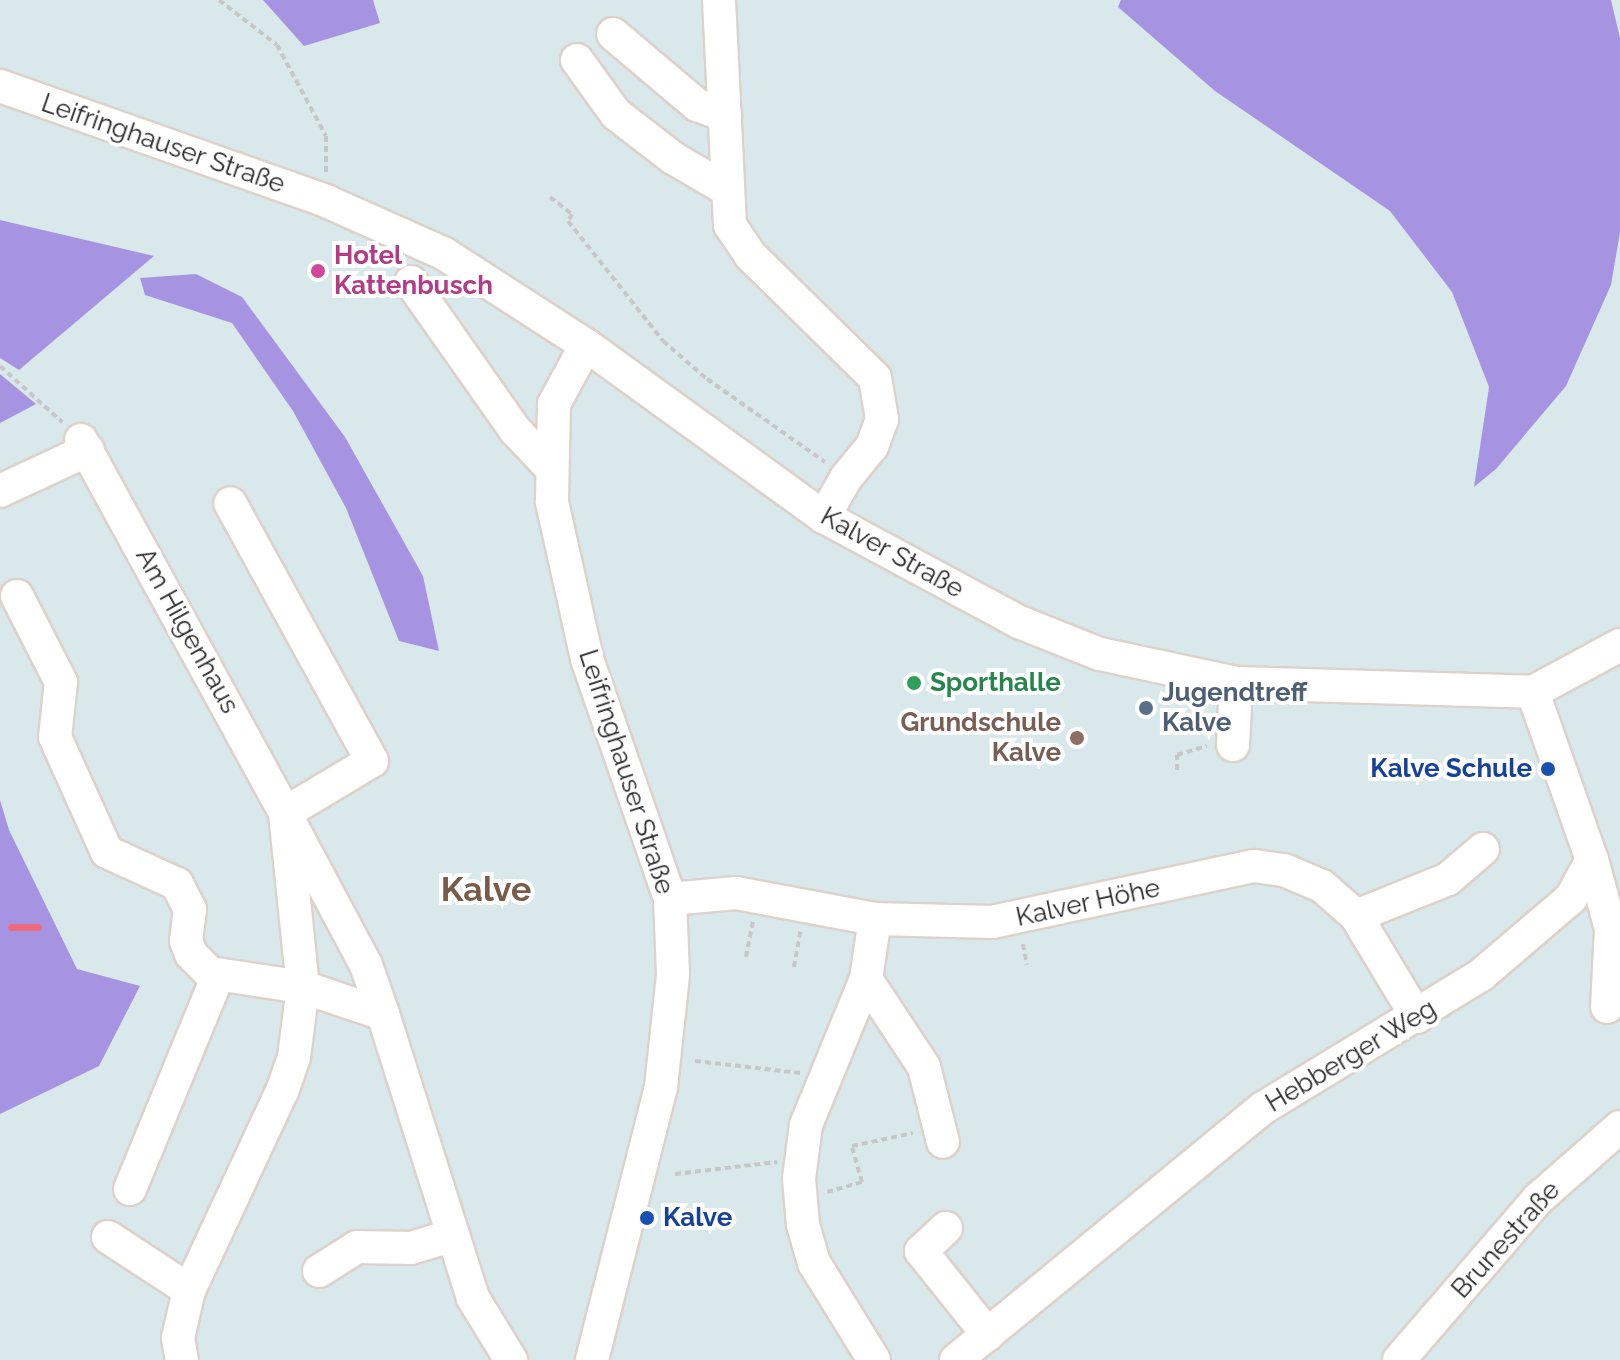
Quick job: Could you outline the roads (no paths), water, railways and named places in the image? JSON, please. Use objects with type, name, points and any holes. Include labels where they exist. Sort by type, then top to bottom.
[{"type":"street","points":[[719,0],[730,225],[750,255],[875,378],[882,419],[872,446],[846,478],[824,517]]},
{"type":"street","points":[[613,34],[697,105],[725,115]]},
{"type":"street","points":[[577,60],[616,114],[673,158],[726,189]]},
{"type":"street","name":"Leifringhauser Straße","points":[[0,86],[326,201],[443,253],[586,345],[554,404],[550,467],[564,565],[587,659],[670,899],[673,975],[661,1087],[592,1360]]},
{"type":"street","points":[[411,282],[506,418],[550,467]]},
{"type":"street","name":"Kalver Straße","points":[[586,345],[824,517],[1019,622],[1100,654],[1236,683],[1533,692]]},
{"type":"street","name":"Am Hilgenhaus","points":[[0,491],[84,445],[366,965],[473,1298],[511,1360]]},
{"type":"street","points":[[230,503],[372,761],[285,813]]},
{"type":"street","points":[[17,596],[61,682],[55,737],[107,852],[177,884],[190,909],[186,941],[191,954],[218,976],[264,977],[383,1014]]},
{"type":"street","points":[[1607,1007],[1611,929],[1592,860],[1533,692],[1620,645]]},
{"type":"street","points":[[1233,745],[1236,683]]},
{"type":"street","name":"Am Hilgenhaus","points":[[182,1360],[178,1338],[189,1290],[282,1091],[294,1057],[303,987],[285,813]]},
{"type":"street","points":[[1356,916],[1448,879],[1483,849]]},
{"type":"street","name":"Hebberger Weg","points":[[946,1228],[921,1251],[969,1352],[1263,1108],[1417,1017],[1481,975],[1571,898],[1592,860]]},
{"type":"street","name":"Kalver Höhe","points":[[670,899],[714,893],[758,896],[875,919],[1018,919],[1254,866],[1284,870],[1322,886],[1356,916],[1417,1017]]},
{"type":"street","points":[[874,1360],[814,1263],[801,1199],[799,1160],[822,1076],[866,979],[875,919]]},
{"type":"street","points":[[130,1189],[218,976]]},
{"type":"street","points":[[866,979],[924,1067],[941,1134]]},
{"type":"street","name":"Brunestraße","points":[[1399,1360],[1538,1199],[1620,1127]]},
{"type":"street","points":[[319,1271],[357,1247],[411,1248],[451,1236]]},
{"type":"street","points":[[108,1237],[189,1290]]},
{"type":"waterway","points":[[11,927],[38,927]]},
{"type":"place","name":"Hotel Kattenbusch","points":[[318,271]]},
{"type":"place","name":"Sporthalle","points":[[914,683]]},
{"type":"place","name":"Jugendtreff Kalve","points":[[1146,708]]},
{"type":"place","name":"Grundschule Kalve","points":[[1077,738]]},
{"type":"place","name":"Kalve Schule","points":[[1548,769]]},
{"type":"place","name":"Kalve","points":[[647,1218]]},
{"type":"district","name":"Kalve","points":[[486,890]]}]
